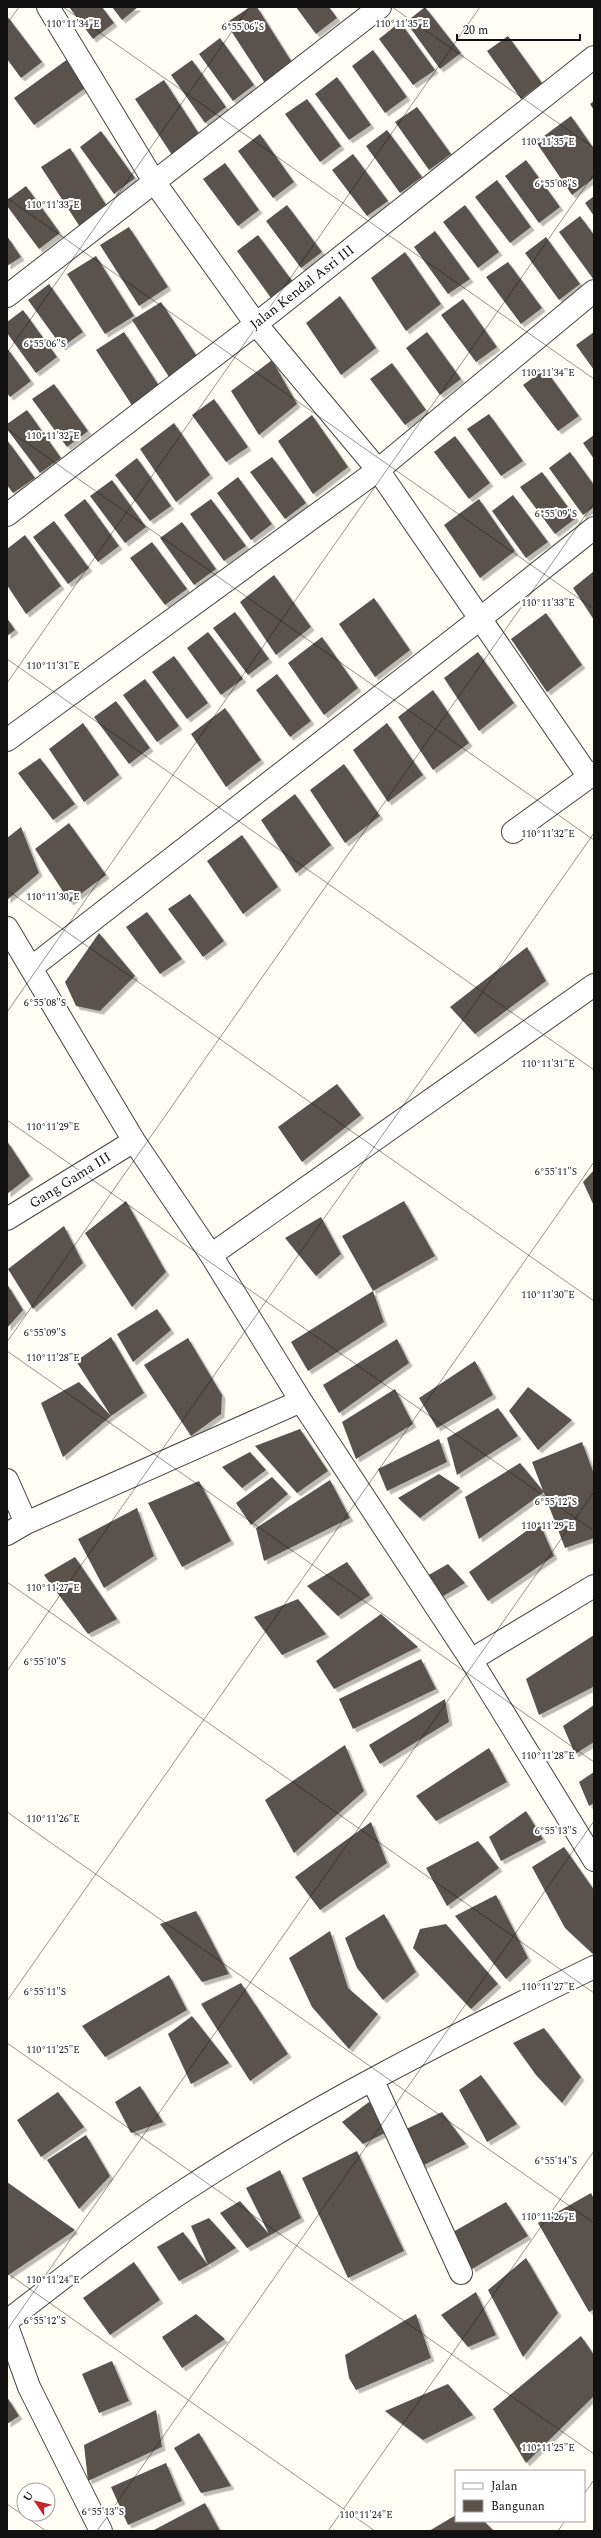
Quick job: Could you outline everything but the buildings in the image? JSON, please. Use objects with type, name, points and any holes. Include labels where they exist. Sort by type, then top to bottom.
[{"type":"street","points":[[48,7],[155,183],[256,324],[378,470],[591,775],[513,832]]},
{"type":"street","points":[[7,296],[155,183],[380,7]]},
{"type":"street","name":"Jalan Kendal Asri III","points":[[7,515],[256,324],[594,57]]},
{"type":"street","points":[[7,740],[378,470],[594,291]]},
{"type":"street","points":[[31,968],[481,618],[594,528]]},
{"type":"street","points":[[7,928],[134,1141],[211,1255],[301,1401],[470,1660],[594,1860]]},
{"type":"street","points":[[211,1255],[594,985]]},
{"type":"street","name":"Gang Gama III","points":[[7,1219],[134,1141]]},
{"type":"street","points":[[7,1534],[26,1523],[301,1401]]},
{"type":"street","points":[[7,1480],[26,1523]]},
{"type":"street","points":[[470,1660],[594,1586]]},
{"type":"street","points":[[7,2320],[185,2190],[301,2120],[476,2025],[594,1966]]},
{"type":"street","points":[[372,2081],[461,2273]]},
{"type":"street","points":[[7,2326],[29,2387],[101,2531]]}]
